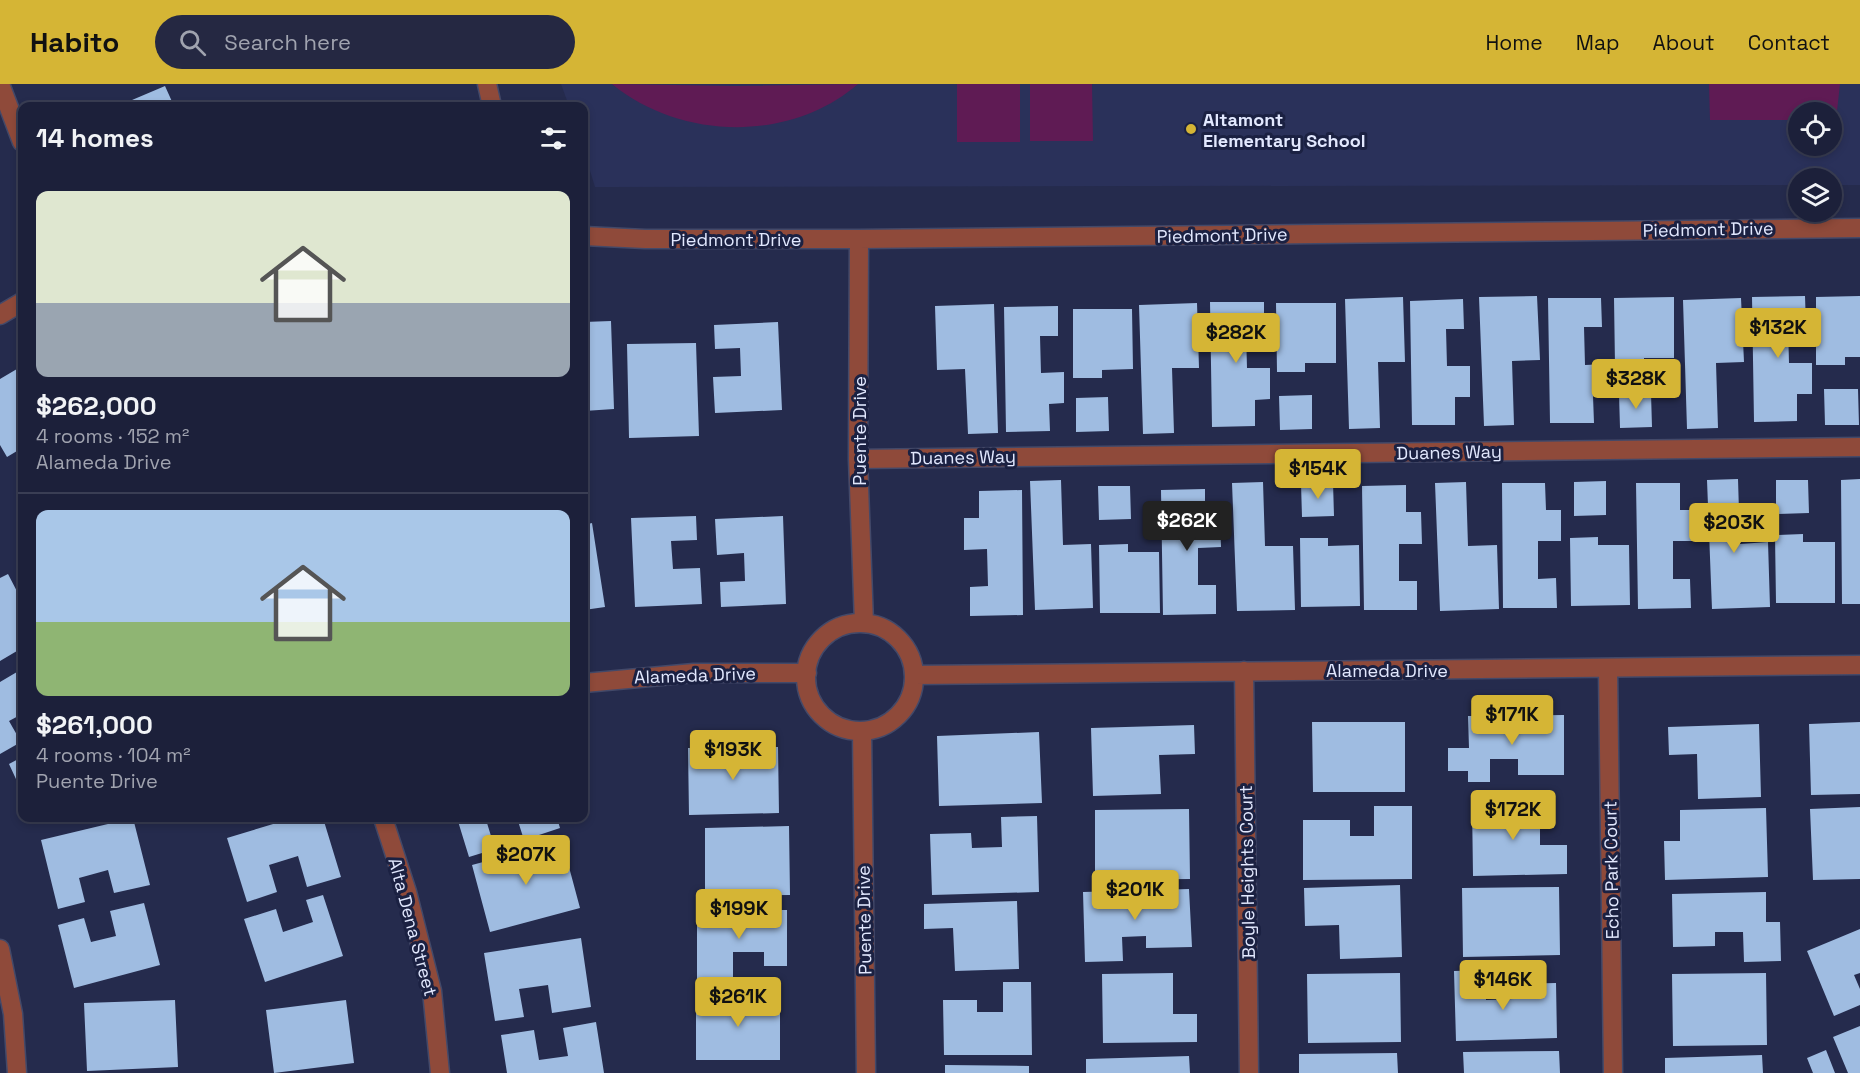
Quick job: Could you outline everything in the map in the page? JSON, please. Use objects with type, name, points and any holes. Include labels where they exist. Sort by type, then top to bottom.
[{"type":"street","points":[[0,84],[18,131]]},
{"type":"street","points":[[487,84],[491,102]]},
{"type":"street","name":"Piedmont Drive","points":[[588,236],[645,239],[859,239],[1860,228]]},
{"type":"street","name":"Puente Drive","points":[[859,239],[858,459],[864,623]]},
{"type":"street","points":[[0,315],[18,304]]},
{"type":"street","name":"Duanes Way","points":[[858,459],[1860,447]]},
{"type":"street","points":[[864,623],[890,632],[902,642],[912,661],[914,675],[913,691],[907,705],[897,717],[885,725],[862,731],[844,728],[820,713],[809,694],[807,673],[813,650],[821,639],[840,627],[864,623]]},
{"type":"street","name":"Alameda Drive","points":[[914,675],[1860,665]]},
{"type":"street","name":"Echo Park Court","points":[[1608,668],[1613,1073]]},
{"type":"street","name":"Boyle Heights Court","points":[[1244,671],[1249,1073]]},
{"type":"street","name":"Alameda Drive","points":[[588,683],[694,673],[807,673]]},
{"type":"street","name":"Puente Drive","points":[[862,731],[866,1073]]},
{"type":"street","name":"Alta Dena Street","points":[[384,822],[407,892],[432,991],[440,1073]]},
{"type":"street","points":[[0,949],[13,1014],[17,1073]]},
{"type":"shaded area","name":"Altamont Elementary School","points":[[561,84],[1860,84],[1860,185],[1842,185],[1842,168],[1788,168],[1788,185],[595,187],[588,164],[588,102],[568,102]]},
{"type":"shaded area","points":[[612,84],[736,86],[858,84],[831,103],[800,117],[768,125],[735,127],[702,124],[670,116],[639,102]]},
{"type":"shaded area","points":[[957,84],[1020,84],[1020,142],[957,142]]},
{"type":"shaded area","points":[[1030,84],[1092,84],[1093,141],[1030,141]]},
{"type":"shaded area","points":[[1709,84],[1840,84],[1838,102],[1788,102],[1788,120],[1710,120]]},
{"type":"building","points":[[165,86],[172,102],[133,102],[132,100]]},
{"type":"building","points":[[1537,296],[1540,360],[1512,361],[1514,425],[1484,426],[1479,297]]},
{"type":"building","points":[[1805,296],[1806,326],[1788,326],[1789,363],[1812,363],[1812,394],[1797,394],[1797,421],[1754,422],[1752,297]]},
{"type":"building","points":[[1860,296],[1860,357],[1845,357],[1845,365],[1816,365],[1816,297]]},
{"type":"building","points":[[1403,297],[1405,362],[1378,362],[1380,428],[1349,429],[1345,299]]},
{"type":"building","points":[[1674,297],[1674,358],[1644,358],[1644,366],[1615,366],[1614,298]]},
{"type":"building","points":[[1548,298],[1601,298],[1602,327],[1584,327],[1585,365],[1608,364],[1608,395],[1593,396],[1594,423],[1550,423]]},
{"type":"building","points":[[1741,298],[1744,362],[1716,363],[1718,428],[1687,429],[1683,300]]},
{"type":"building","points":[[1463,299],[1464,329],[1446,329],[1447,366],[1470,366],[1470,397],[1455,397],[1455,425],[1412,425],[1410,301]]},
{"type":"building","points":[[1210,302],[1264,302],[1264,331],[1246,331],[1247,368],[1270,368],[1270,399],[1255,400],[1255,426],[1212,427]]},
{"type":"building","points":[[1197,303],[1199,368],[1172,368],[1174,433],[1143,434],[1139,305]]},
{"type":"building","points":[[1276,303],[1336,303],[1336,363],[1305,363],[1305,372],[1277,372]]},
{"type":"building","points":[[994,304],[998,433],[968,434],[965,369],[937,370],[935,306]]},
{"type":"building","points":[[1058,306],[1058,336],[1040,336],[1041,373],[1064,372],[1064,403],[1049,404],[1050,431],[1006,432],[1004,307]]},
{"type":"building","points":[[1073,309],[1132,309],[1133,369],[1102,370],[1102,378],[1073,378]]},
{"type":"building","points":[[611,321],[614,409],[588,411],[588,322]]},
{"type":"building","points":[[778,322],[782,410],[715,413],[713,377],[741,376],[740,348],[715,349],[714,325]]},
{"type":"building","points":[[696,343],[699,436],[629,438],[627,344]]},
{"type":"building","points":[[18,368],[18,450],[7,457],[0,445],[0,379]]},
{"type":"building","points":[[1824,389],[1858,389],[1859,425],[1825,425]]},
{"type":"building","points":[[1651,393],[1652,427],[1620,428],[1619,394]]},
{"type":"building","points":[[1312,395],[1312,429],[1280,430],[1279,396]]},
{"type":"building","points":[[1108,397],[1109,431],[1076,432],[1076,398]]},
{"type":"building","points":[[1738,479],[1740,544],[1768,542],[1770,607],[1712,609],[1707,480]]},
{"type":"building","points":[[1860,479],[1860,604],[1842,604],[1841,480]]},
{"type":"building","points":[[1061,480],[1063,545],[1091,544],[1093,608],[1035,610],[1030,481]]},
{"type":"building","points":[[1776,480],[1808,480],[1809,513],[1776,514]]},
{"type":"building","points":[[1606,481],[1606,515],[1574,516],[1574,482]]},
{"type":"building","points":[[1263,482],[1265,546],[1293,546],[1295,610],[1237,611],[1232,483]]},
{"type":"building","points":[[1333,482],[1334,516],[1302,517],[1301,483]]},
{"type":"building","points":[[1466,482],[1468,546],[1497,545],[1499,609],[1440,611],[1435,483]]},
{"type":"building","points":[[1502,483],[1545,483],[1546,510],[1561,510],[1561,541],[1538,541],[1538,579],[1556,578],[1557,608],[1503,608]]},
{"type":"building","points":[[1636,483],[1680,483],[1680,510],[1695,510],[1696,541],[1673,541],[1673,579],[1690,579],[1691,608],[1638,609]]},
{"type":"building","points":[[1406,485],[1406,512],[1421,512],[1422,544],[1399,544],[1399,581],[1417,581],[1417,610],[1364,610],[1362,486]]},
{"type":"building","points":[[1098,486],[1130,486],[1131,519],[1099,520]]},
{"type":"building","points":[[1205,489],[1205,517],[1220,516],[1221,547],[1198,548],[1198,585],[1216,585],[1216,614],[1163,615],[1161,490]]},
{"type":"building","points":[[1022,490],[1023,615],[970,616],[970,587],[988,586],[987,549],[964,550],[964,518],[979,518],[979,491]]},
{"type":"building","points":[[696,516],[697,540],[671,541],[673,569],[700,568],[702,604],[635,607],[631,518]]},
{"type":"building","points":[[783,516],[786,604],[721,607],[720,582],[745,581],[744,553],[717,555],[715,519]]},
{"type":"building","points":[[592,523],[605,607],[588,609],[588,524]]},
{"type":"building","points":[[1803,534],[1803,542],[1835,542],[1835,603],[1776,603],[1775,535]]},
{"type":"building","points":[[1598,537],[1598,545],[1629,545],[1630,605],[1571,606],[1570,538]]},
{"type":"building","points":[[1300,538],[1328,538],[1328,546],[1359,545],[1360,606],[1301,607]]},
{"type":"building","points":[[1128,544],[1128,552],[1159,552],[1160,613],[1100,613],[1099,545]]},
{"type":"building","points":[[8,574],[18,593],[18,650],[0,661],[0,578]]},
{"type":"building","points":[[18,671],[18,716],[9,721],[18,737],[18,744],[0,754],[0,682]]},
{"type":"building","points":[[1564,715],[1564,775],[1518,775],[1518,759],[1490,759],[1490,782],[1468,782],[1468,771],[1448,771],[1448,748],[1469,748],[1468,716]]},
{"type":"building","points":[[1312,722],[1405,722],[1405,792],[1313,792]]},
{"type":"building","points":[[1860,722],[1860,794],[1811,795],[1809,724]]},
{"type":"building","points":[[1759,724],[1761,797],[1698,799],[1697,754],[1669,755],[1668,727]]},
{"type":"building","points":[[1194,725],[1195,754],[1159,755],[1161,794],[1093,796],[1091,728]]},
{"type":"building","points":[[1039,732],[1042,803],[939,806],[937,736]]},
{"type":"building","points":[[778,747],[779,813],[689,815],[688,748]]},
{"type":"building","points":[[18,759],[18,783],[9,764]]},
{"type":"building","points":[[1540,801],[1540,845],[1567,845],[1567,874],[1473,876],[1472,803]]},
{"type":"building","points":[[1374,806],[1412,806],[1412,879],[1303,880],[1303,820],[1350,820],[1350,836],[1374,836]]},
{"type":"building","points":[[1860,807],[1860,879],[1813,880],[1810,809]]},
{"type":"building","points":[[1766,808],[1768,877],[1665,880],[1664,841],[1680,841],[1680,810]]},
{"type":"building","points":[[1189,809],[1190,879],[1095,880],[1095,810]]},
{"type":"building","points":[[1037,816],[1039,892],[932,895],[930,834],[971,833],[972,848],[1002,847],[1001,817]]},
{"type":"building","points":[[116,822],[134,822],[150,885],[114,893],[108,870],[79,878],[85,902],[58,909],[41,840]]},
{"type":"building","points":[[280,822],[324,822],[341,877],[307,887],[298,856],[269,865],[277,892],[247,902],[227,838]]},
{"type":"building","points":[[458,822],[490,822],[487,823],[495,849],[469,857]]},
{"type":"building","points":[[518,822],[558,822],[560,828],[524,840]]},
{"type":"building","points":[[789,826],[790,895],[705,896],[705,828]]},
{"type":"building","points":[[562,841],[580,908],[490,932],[472,865]]},
{"type":"building","points":[[1400,885],[1402,957],[1340,959],[1339,925],[1305,926],[1304,888]]},
{"type":"building","points":[[1559,887],[1560,955],[1463,957],[1462,888]]},
{"type":"building","points":[[1189,889],[1192,947],[1146,948],[1146,936],[1122,937],[1123,961],[1085,962],[1083,892]]},
{"type":"building","points":[[1766,892],[1766,922],[1780,922],[1781,961],[1744,962],[1743,932],[1715,932],[1715,946],[1673,947],[1672,894]]},
{"type":"building","points":[[323,895],[343,956],[265,982],[244,919],[276,909],[283,932],[313,922],[306,900]]},
{"type":"building","points":[[1017,901],[1019,969],[955,971],[953,928],[924,929],[924,904]]},
{"type":"building","points":[[144,903],[160,965],[74,988],[58,925],[84,918],[91,942],[116,936],[110,911]]},
{"type":"building","points":[[697,910],[787,910],[787,966],[764,966],[764,952],[733,952],[733,980],[697,980]]},
{"type":"building","points":[[1860,929],[1860,973],[1854,975],[1860,989],[1860,1005],[1834,1016],[1807,951]]},
{"type":"building","points":[[581,938],[591,1007],[552,1013],[548,985],[519,989],[524,1017],[495,1021],[484,953]]},
{"type":"building","points":[[1485,970],[1486,1000],[1513,999],[1513,984],[1556,983],[1557,1038],[1456,1041],[1454,971]]},
{"type":"building","points":[[1173,973],[1173,1014],[1197,1014],[1197,1042],[1103,1043],[1102,974]]},
{"type":"building","points":[[1400,973],[1401,1042],[1308,1043],[1307,974]]},
{"type":"building","points":[[1766,973],[1767,1045],[1673,1046],[1672,974]]},
{"type":"building","points":[[1003,982],[1031,982],[1032,1055],[944,1055],[943,1000],[977,1000],[977,1012],[1003,1012]]},
{"type":"building","points":[[696,995],[780,995],[780,1060],[696,1060]]},
{"type":"building","points":[[175,1000],[178,1067],[87,1071],[84,1003]]},
{"type":"building","points":[[346,1000],[354,1063],[274,1073],[266,1010]]},
{"type":"building","points":[[596,1022],[604,1073],[507,1073],[501,1035],[534,1030],[539,1060],[568,1056],[563,1028]]},
{"type":"building","points":[[1860,1026],[1860,1073],[1848,1073],[1833,1037]]},
{"type":"building","points":[[1826,1050],[1835,1073],[1813,1073],[1807,1058]]},
{"type":"building","points":[[1559,1051],[1560,1073],[1464,1073],[1463,1052]]},
{"type":"building","points":[[1397,1053],[1398,1073],[1299,1073],[1299,1054]]},
{"type":"building","points":[[1762,1055],[1763,1073],[1665,1073],[1665,1058]]},
{"type":"building","points":[[1189,1056],[1190,1073],[1086,1073],[1086,1059]]},
{"type":"building","points":[[945,1065],[1029,1066],[1029,1073],[945,1073]]},
{"type":"place","name":"Altamont Elementary School","points":[[1191,129]]}]
